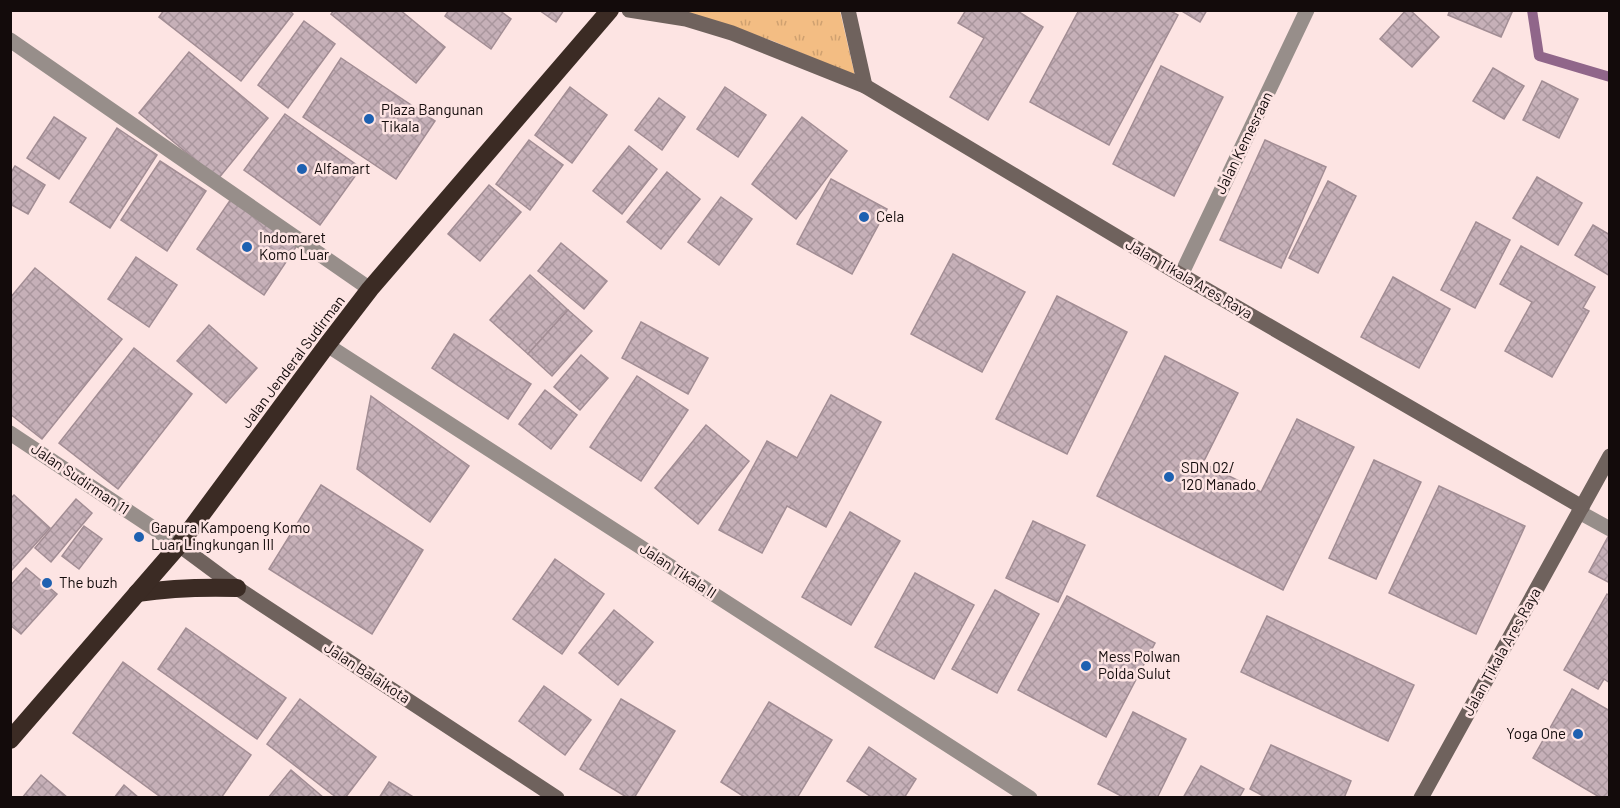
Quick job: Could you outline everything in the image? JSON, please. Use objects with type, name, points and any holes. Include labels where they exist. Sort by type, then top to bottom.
[{"type":"highway","name":"Jalan Jenderal Sudirman","points":[[10,740],[179,545],[370,289],[610,10]]},
{"type":"highway","points":[[137,593],[162,589],[237,588]]},
{"type":"street","name":"Jalan Tikala Ares Raya","points":[[629,10],[686,19],[732,33],[865,86],[1181,275],[1581,509]]},
{"type":"street","points":[[848,10],[865,86]]},
{"type":"street","name":"Jalan Kemesraan","points":[[1181,275],[1307,10]]},
{"type":"street","points":[[10,40],[370,289]]},
{"type":"street","name":"Jalan Tikala II","points":[[327,345],[1030,798]]},
{"type":"street","name":"Jalan Sudirman 11","points":[[10,434],[179,545]]},
{"type":"street","name":"Jalan Tikala Ares Raya","points":[[1421,798],[1610,456]]},
{"type":"street","points":[[1581,509],[1610,529]]},
{"type":"street","name":"Jalan Balaikota","points":[[179,545],[237,588],[557,798]]},
{"type":"green space","points":[[668,11],[840,11],[855,76],[773,41],[686,13]]},
{"type":"building","points":[[164,10],[289,10],[293,14],[241,81],[159,17]]},
{"type":"building","points":[[334,10],[400,10],[445,47],[416,83],[331,14]]},
{"type":"building","points":[[449,10],[499,10],[511,19],[491,49],[445,16]]},
{"type":"building","points":[[539,10],[564,10],[556,22]]},
{"type":"building","points":[[966,10],[1016,10],[1043,27],[988,120],[950,97],[984,38],[958,23]]},
{"type":"building","points":[[1079,10],[1169,10],[1178,15],[1109,145],[1030,102]]},
{"type":"building","points":[[1180,10],[1207,10],[1200,22]]},
{"type":"building","points":[[1406,10],[1410,10],[1439,37],[1412,67],[1380,39]]},
{"type":"building","points":[[1450,10],[1513,10],[1501,37],[1448,15]]},
{"type":"building","points":[[304,21],[335,44],[288,108],[258,85]]},
{"type":"building","points":[[189,52],[268,118],[218,179],[139,113]]},
{"type":"building","name":"Plaza Bangunan Tikala","points":[[341,58],[435,121],[396,179],[303,117]]},
{"type":"building","points":[[1161,66],[1223,97],[1174,196],[1113,164]]},
{"type":"building","points":[[1493,68],[1524,86],[1504,119],[1473,101]]},
{"type":"building","points":[[1542,81],[1578,99],[1559,138],[1523,120]]},
{"type":"building","points":[[570,87],[607,115],[572,163],[535,135]]},
{"type":"building","points":[[725,87],[766,115],[738,157],[697,129]]},
{"type":"building","points":[[659,98],[685,117],[662,150],[635,130]]},
{"type":"building","name":"Alfamart","points":[[285,114],[361,168],[320,225],[244,170]]},
{"type":"building","points":[[54,117],[86,138],[59,179],[27,158]]},
{"type":"building","points":[[802,117],[847,151],[796,219],[752,184]]},
{"type":"building","points":[[117,128],[157,155],[110,228],[70,202]]},
{"type":"building","points":[[529,140],[563,165],[530,210],[496,184]]},
{"type":"building","points":[[1265,140],[1326,167],[1281,268],[1220,240]]},
{"type":"building","points":[[629,146],[657,169],[622,214],[593,191]]},
{"type":"building","points":[[160,161],[206,191],[167,251],[121,220]]},
{"type":"building","points":[[15,166],[45,185],[28,214],[10,204],[10,174]]},
{"type":"building","points":[[667,172],[700,199],[661,249],[627,222]]},
{"type":"building","points":[[1537,177],[1582,203],[1558,245],[1513,218]]},
{"type":"building","points":[[831,179],[887,209],[852,274],[797,244]]},
{"type":"building","points":[[1328,181],[1356,196],[1318,273],[1289,258]]},
{"type":"building","points":[[489,185],[521,212],[480,261],[448,234]]},
{"type":"building","points":[[721,197],[752,219],[719,265],[688,242]]},
{"type":"building","name":"Indomaret Komo Luar","points":[[231,199],[298,244],[264,295],[197,249]]},
{"type":"building","points":[[1476,222],[1510,240],[1475,308],[1441,290]]},
{"type":"building","points":[[1593,225],[1610,235],[1610,276],[1575,255]]},
{"type":"building","points":[[561,243],[607,281],[584,309],[538,271]]},
{"type":"building","points":[[1521,246],[1595,287],[1583,308],[1589,311],[1552,377],[1505,351],[1532,302],[1500,284]]},
{"type":"building","points":[[953,254],[1025,292],[982,372],[911,334]]},
{"type":"building","points":[[136,257],[177,285],[149,327],[108,299]]},
{"type":"building","points":[[35,268],[122,339],[42,439],[10,414],[10,298]]},
{"type":"building","points":[[530,275],[568,310],[528,354],[490,320]]},
{"type":"building","points":[[1393,277],[1450,309],[1419,368],[1361,337]]},
{"type":"building","points":[[1057,296],[1127,332],[1067,454],[996,419]]},
{"type":"building","points":[[568,310],[592,331],[552,376],[528,354]]},
{"type":"building","points":[[641,322],[708,358],[688,394],[622,358]]},
{"type":"building","points":[[209,325],[257,368],[226,403],[177,361]]},
{"type":"building","points":[[454,334],[531,384],[508,419],[432,368]]},
{"type":"building","points":[[134,348],[192,394],[118,489],[59,443]]},
{"type":"building","points":[[581,355],[608,378],[580,410],[554,387]]},
{"type":"building","name":"SDN 02/ 120 Manado","points":[[1165,356],[1238,393],[1203,463],[1261,492],[1297,419],[1354,447],[1283,590],[1097,496]]},
{"type":"building","points":[[637,376],[688,410],[641,481],[590,447]]},
{"type":"building","points":[[545,390],[577,415],[551,449],[519,424]]},
{"type":"building","points":[[831,395],[881,422],[826,527],[787,506],[762,553],[719,530],[767,441],[797,458]]},
{"type":"building","points":[[371,396],[469,466],[430,522],[357,469]]},
{"type":"building","points":[[706,425],[749,461],[698,524],[655,488]]},
{"type":"building","points":[[1374,460],[1421,482],[1376,579],[1329,558]]},
{"type":"building","points":[[321,485],[423,550],[372,634],[269,569]]},
{"type":"building","points":[[1439,486],[1525,526],[1476,634],[1389,593]]},
{"type":"building","points":[[14,495],[50,528],[10,572],[10,499]]},
{"type":"building","points":[[76,499],[92,513],[51,562],[35,548]]},
{"type":"building","points":[[850,512],[900,541],[851,625],[802,597]]},
{"type":"building","points":[[1033,521],[1085,545],[1058,602],[1006,578]]},
{"type":"building","points":[[84,526],[102,539],[79,569],[62,556]]},
{"type":"building","points":[[1610,536],[1610,583],[1589,572]]},
{"type":"building","points":[[555,559],[604,594],[562,654],[513,619]]},
{"type":"building","points":[[26,568],[57,594],[21,634],[10,625],[10,586]]},
{"type":"building","points":[[915,573],[974,605],[934,679],[875,647]]},
{"type":"building","points":[[995,590],[1039,614],[997,693],[952,669]]},
{"type":"building","points":[[1607,594],[1610,596],[1610,683],[1604,679],[1598,689],[1564,670]]},
{"type":"building","name":"Mess Polwan Polda Sulut","points":[[1067,596],[1155,643],[1106,737],[1018,690]]},
{"type":"building","points":[[614,610],[653,642],[618,685],[579,653]]},
{"type":"building","points":[[1267,616],[1414,685],[1388,741],[1241,672]]},
{"type":"building","points":[[186,628],[286,698],[257,739],[158,669]]},
{"type":"building","points":[[123,662],[251,755],[221,798],[162,798],[73,733]]},
{"type":"building","points":[[544,686],[591,720],[565,755],[519,721]]},
{"type":"building","name":"Yoga One","points":[[1572,689],[1610,711],[1610,798],[1601,798],[1533,758]]},
{"type":"building","points":[[300,699],[376,757],[345,798],[337,798],[267,744]]},
{"type":"building","points":[[621,699],[675,731],[634,798],[628,798],[580,769]]},
{"type":"building","points":[[769,702],[832,740],[797,798],[746,798],[721,782]]},
{"type":"building","points":[[1133,712],[1186,739],[1157,798],[1125,798],[1098,784]]},
{"type":"building","points":[[1271,745],[1351,781],[1344,798],[1267,798],[1250,789]]},
{"type":"building","points":[[869,747],[916,779],[904,798],[873,798],[847,781]]},
{"type":"building","points":[[1201,766],[1244,789],[1239,798],[1183,798]]},
{"type":"building","points":[[291,770],[324,798],[268,798]]},
{"type":"building","points":[[41,775],[68,798],[22,798]]},
{"type":"building","points":[[389,782],[415,798],[379,798]]},
{"type":"building","points":[[124,785],[139,798],[114,798]]},
{"type":"waterway","points":[[1532,10],[1539,56],[1610,77]]},
{"type":"place","name":"Plaza Bangunan Tikala","points":[[369,119]]},
{"type":"place","name":"Alfamart","points":[[302,169]]},
{"type":"place","name":"Cela","points":[[864,217]]},
{"type":"place","name":"Indomaret Komo Luar","points":[[247,247]]},
{"type":"place","name":"SDN 02/ 120 Manado","points":[[1169,477]]},
{"type":"place","name":"Gapura Kampoeng Komo Luar Lingkungan III","points":[[139,537]]},
{"type":"place","name":"The buzh","points":[[47,583]]},
{"type":"place","name":"Mess Polwan Polda Sulut","points":[[1086,666]]},
{"type":"place","name":"Yoga One","points":[[1578,734]]}]
